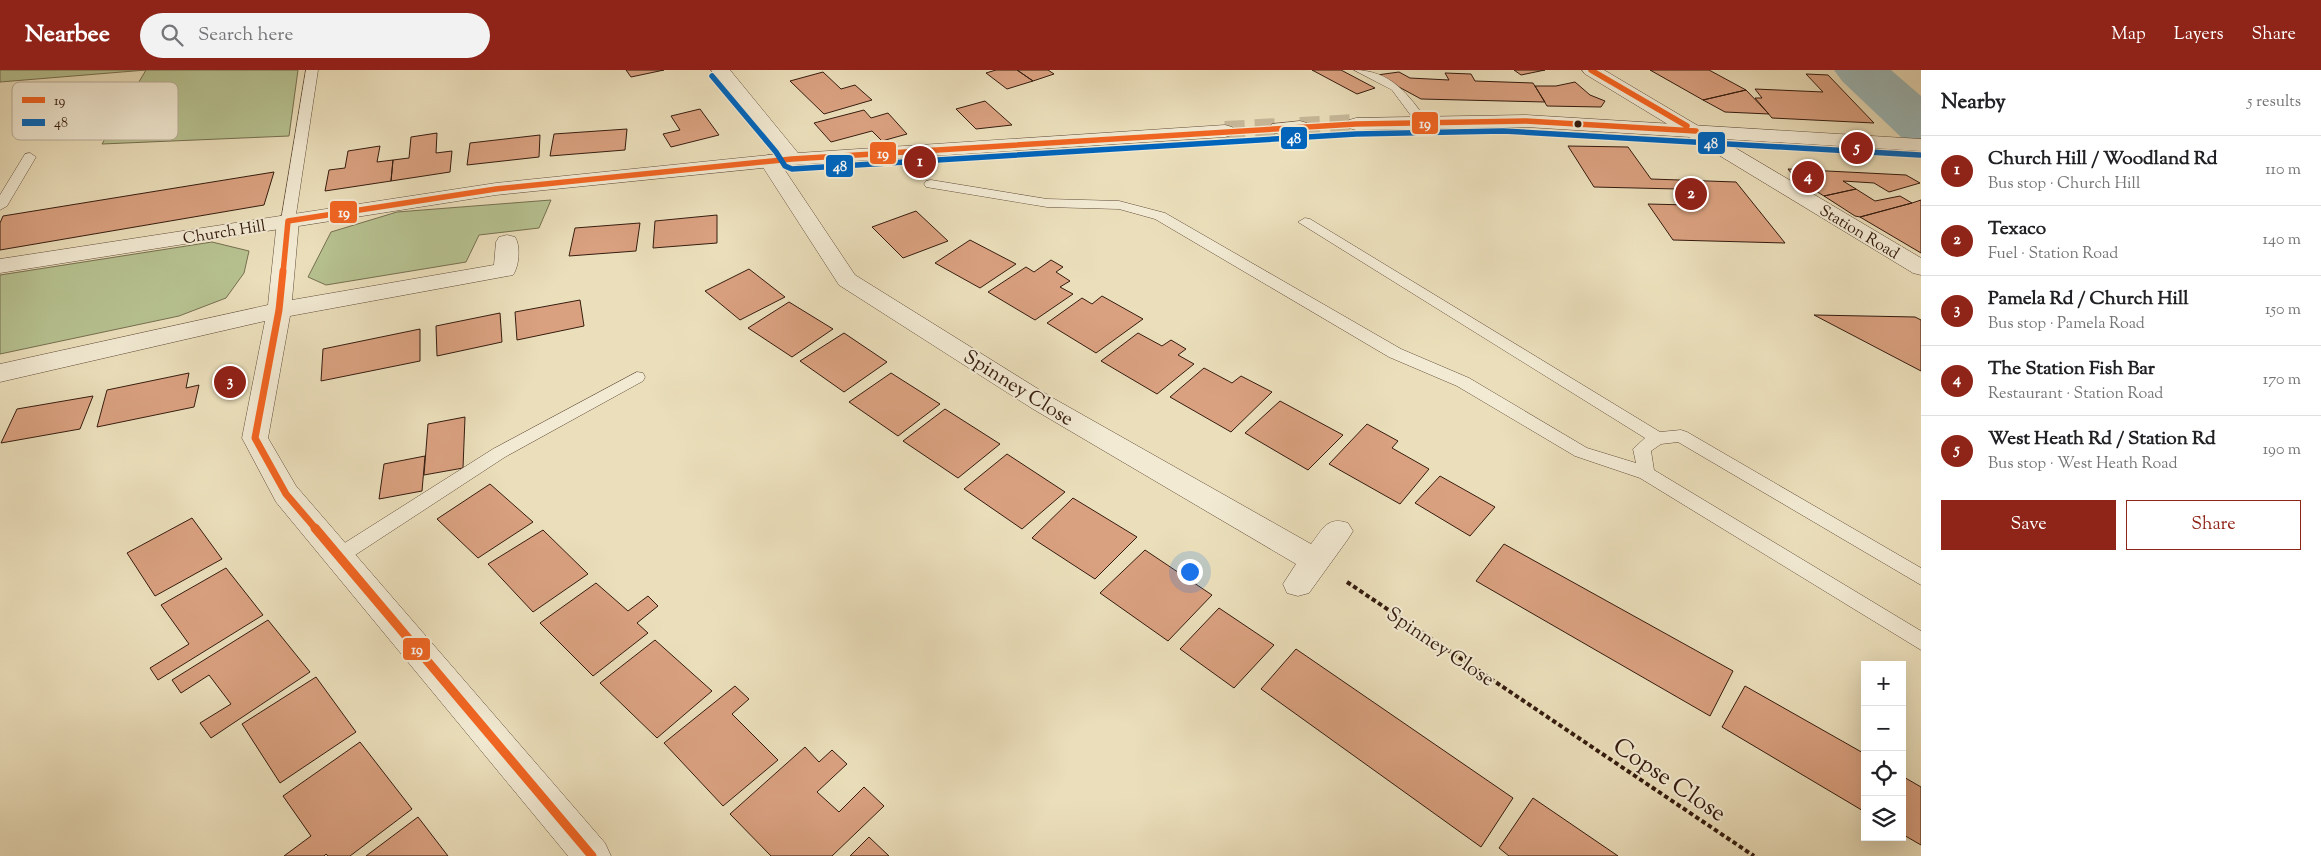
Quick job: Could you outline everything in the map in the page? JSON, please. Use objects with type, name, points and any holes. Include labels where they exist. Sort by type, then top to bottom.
[{"type":"street","name":"Spinney Close","points":[[720,70],[784,146],[781,160],[847,280],[1307,572]]},
{"type":"street","name":"Station Road","points":[[1591,70],[1696,131],[1921,268]]},
{"type":"street","points":[[1356,124],[1526,121],[1920,145]]},
{"type":"street","points":[[1280,128],[1300,127]]},
{"type":"street","name":"Church Hill","points":[[0,266],[496,189],[781,160],[1225,131]]},
{"type":"street","points":[[288,221],[279,310],[255,438],[286,494],[592,856]]},
{"type":"street","points":[[0,373],[279,310],[505,270],[507,242]]},
{"type":"street","points":[[1307,572],[1338,531]]},
{"type":"lane","points":[[288,221],[312,70]]},
{"type":"lane","points":[[1360,70],[1396,88],[1422,122]]},
{"type":"lane","points":[[0,206],[30,157]]},
{"type":"lane","points":[[931,184],[1047,203],[1119,205],[1160,216],[1395,353],[1463,382],[1581,452],[1646,473],[1921,641]]},
{"type":"lane","points":[[1305,222],[1657,438]]},
{"type":"lane","points":[[338,556],[499,453],[636,377]]},
{"type":"lane","points":[[1646,473],[1642,448],[1657,438],[1681,436],[1921,577]]},
{"type":"path","name":"Spinney Close","points":[[1307,572],[1567,731]]},
{"type":"path","name":"Copse Close","points":[[1567,731],[1754,856]]},
{"type":"green space","points":[[0,70],[146,70],[0,82]]},
{"type":"green space","points":[[146,70],[298,70],[289,136],[102,144],[104,140],[178,140],[178,82],[139,82]]},
{"type":"green space","points":[[551,200],[539,228],[479,235],[466,262],[326,285],[308,277],[331,232],[397,212]]},
{"type":"green space","points":[[212,242],[249,251],[244,273],[226,298],[179,316],[0,354],[0,275]]},
{"type":"building","points":[[626,70],[664,70],[631,77]]},
{"type":"building","points":[[996,70],[1017,70],[1033,81],[1007,89],[986,73]]},
{"type":"building","points":[[1017,70],[1048,70],[1054,74],[1033,81]]},
{"type":"building","points":[[1312,70],[1341,70],[1375,88],[1357,94]]},
{"type":"building","points":[[1514,70],[1545,70],[1521,75]]},
{"type":"building","points":[[1650,70],[1709,70],[1746,90],[1703,100]]},
{"type":"building","points":[[823,72],[841,89],[855,85],[872,100],[824,114],[790,81]]},
{"type":"building","points":[[1399,72],[1410,78],[1449,80],[1445,73],[1471,74],[1475,81],[1533,83],[1545,102],[1421,99],[1377,75]]},
{"type":"building","points":[[1806,74],[1828,75],[1874,123],[1772,118],[1755,98],[1762,98],[1755,89],[1823,92]]},
{"type":"building","points":[[1575,82],[1590,95],[1605,101],[1601,107],[1547,106],[1535,86],[1556,86]]},
{"type":"building","points":[[1746,90],[1769,114],[1725,112],[1703,100]]},
{"type":"building","points":[[985,101],[1012,125],[976,129],[956,109]]},
{"type":"building","points":[[700,109],[719,135],[671,147],[663,134],[680,130],[671,116]]},
{"type":"building","points":[[864,110],[871,118],[888,113],[907,134],[882,141],[872,131],[831,142],[814,123]]},
{"type":"building","points":[[627,129],[625,150],[550,156],[554,134]]},
{"type":"building","points":[[437,133],[436,153],[452,151],[450,172],[391,181],[393,160],[409,158],[411,137]]},
{"type":"building","points":[[540,135],[539,157],[467,165],[470,143]]},
{"type":"building","points":[[380,146],[377,162],[393,160],[391,181],[325,191],[329,170],[345,168],[348,151]]},
{"type":"building","points":[[1568,146],[1628,147],[1651,179],[1736,182],[1785,243],[1673,240],[1648,204],[1689,205],[1677,189],[1594,187]]},
{"type":"building","points":[[1788,169],[1906,175],[1920,183],[1889,192],[1874,183],[1843,181],[1856,189],[1824,196],[1795,178]]},
{"type":"building","points":[[274,172],[264,205],[0,250],[0,223],[3,216]]},
{"type":"building","points":[[1856,189],[1875,201],[1900,196],[1912,203],[1860,217],[1855,216],[1824,196]]},
{"type":"building","points":[[1921,200],[1921,253],[1860,217],[1912,203]]},
{"type":"building","points":[[916,211],[948,241],[903,258],[872,227]]},
{"type":"building","points":[[717,215],[717,243],[653,248],[655,221]]},
{"type":"building","points":[[640,223],[636,251],[569,256],[575,228]]},
{"type":"building","points":[[970,240],[1016,264],[980,288],[935,263]]},
{"type":"building","points":[[1051,260],[1063,267],[1056,272],[1070,281],[1060,287],[1073,294],[1035,320],[988,292],[1026,267],[1034,272]]},
{"type":"building","points":[[749,269],[785,297],[740,320],[705,291]]},
{"type":"building","points":[[1102,296],[1143,319],[1096,353],[1047,323],[1082,298],[1092,304]]},
{"type":"building","points":[[580,300],[584,326],[517,340],[515,312]]},
{"type":"building","points":[[789,302],[833,329],[792,357],[748,328]]},
{"type":"building","points":[[500,313],[502,342],[437,356],[436,326]]},
{"type":"building","points":[[1814,315],[1915,317],[1921,320],[1921,371]]},
{"type":"building","points":[[420,329],[420,361],[321,381],[323,349]]},
{"type":"building","points":[[844,333],[887,362],[844,392],[800,361]]},
{"type":"building","points":[[1138,333],[1162,346],[1171,340],[1186,349],[1178,355],[1194,364],[1157,394],[1101,361]]},
{"type":"building","points":[[1204,368],[1232,383],[1241,376],[1272,392],[1231,432],[1170,397]]},
{"type":"building","points":[[189,373],[186,388],[199,385],[194,407],[97,427],[107,390]]},
{"type":"building","points":[[891,373],[940,404],[898,436],[849,402]]},
{"type":"building","points":[[93,396],[80,429],[1,443],[17,409]]},
{"type":"building","points":[[1280,401],[1343,435],[1308,470],[1245,433]]},
{"type":"building","points":[[945,409],[1000,444],[958,478],[903,441]]},
{"type":"building","points":[[465,417],[463,468],[424,475],[428,424]]},
{"type":"building","points":[[1367,424],[1398,441],[1392,448],[1429,469],[1400,504],[1329,464]]},
{"type":"building","points":[[1007,454],[1065,492],[1022,529],[964,489]]},
{"type":"building","points":[[425,456],[422,491],[379,499],[384,464]]},
{"type":"building","points":[[1440,476],[1495,507],[1470,536],[1415,503]]},
{"type":"building","points":[[490,484],[533,522],[478,558],[437,519]]},
{"type":"building","points":[[1073,498],[1137,537],[1095,579],[1032,538]]},
{"type":"building","points":[[192,518],[222,559],[155,596],[127,553]]},
{"type":"building","points":[[543,530],[588,574],[533,612],[488,564]]},
{"type":"building","points":[[1504,544],[1733,671],[1710,716],[1476,581]]},
{"type":"building","points":[[1145,550],[1212,595],[1168,641],[1100,593]]},
{"type":"building","points":[[226,568],[263,615],[158,680],[150,668],[189,644],[161,605]]},
{"type":"building","points":[[596,583],[628,611],[648,596],[658,606],[637,623],[648,633],[593,676],[540,623]]},
{"type":"building","points":[[1219,608],[1274,645],[1234,688],[1180,649]]},
{"type":"building","points":[[268,620],[310,672],[211,738],[200,723],[231,704],[209,675],[181,693],[172,680]]},
{"type":"building","points":[[655,640],[712,691],[657,738],[600,683]]},
{"type":"building","points":[[1296,649],[1513,798],[1481,847],[1261,689]]},
{"type":"building","points":[[316,677],[356,732],[280,783],[242,724]]},
{"type":"building","points":[[735,686],[749,699],[732,714],[778,760],[723,806],[664,743]]},
{"type":"building","points":[[1745,686],[1861,752],[1861,810],[1722,727]]},
{"type":"building","points":[[360,742],[412,809],[350,856],[328,856],[326,854],[324,856],[284,856],[311,836],[283,796]]},
{"type":"building","points":[[805,747],[819,762],[832,750],[847,764],[817,792],[839,812],[864,787],[884,806],[832,856],[771,856],[730,814]]},
{"type":"building","points":[[1906,778],[1921,787],[1921,845],[1906,836]]},
{"type":"building","points":[[1533,798],[1618,856],[1509,856],[1499,848]]},
{"type":"building","points":[[418,817],[448,856],[366,856]]},
{"type":"building","points":[[869,837],[889,856],[850,856]]},
{"type":"waterway","points":[[1860,70],[1921,125]]},
{"type":"tunnel","points":[[1300,127],[1356,124]]},
{"type":"tunnel","points":[[1225,131],[1279,128]]},
{"type":"transit line","name":"19","points":[[1591,70],[1687,126]]},
{"type":"transit line","name":"48","points":[[712,76],[776,152],[785,166],[792,169],[1356,134],[1503,131],[1920,155]]},
{"type":"transit line","name":"19","points":[[592,856],[286,494],[255,438],[279,310],[288,221],[496,189],[792,159],[1356,124],[1526,121],[1696,131]]},
{"type":"place","name":"West Heath Rd / Station Rd","points":[[1857,148]]},
{"type":"place","name":"Church Hill / Woodland Rd","points":[[920,162]]},
{"type":"place","name":"The Station Fish Bar","points":[[1808,177]]},
{"type":"place","name":"Texaco","points":[[1691,194]]},
{"type":"place","name":"Pamela Rd / Church Hill","points":[[230,382]]}]
